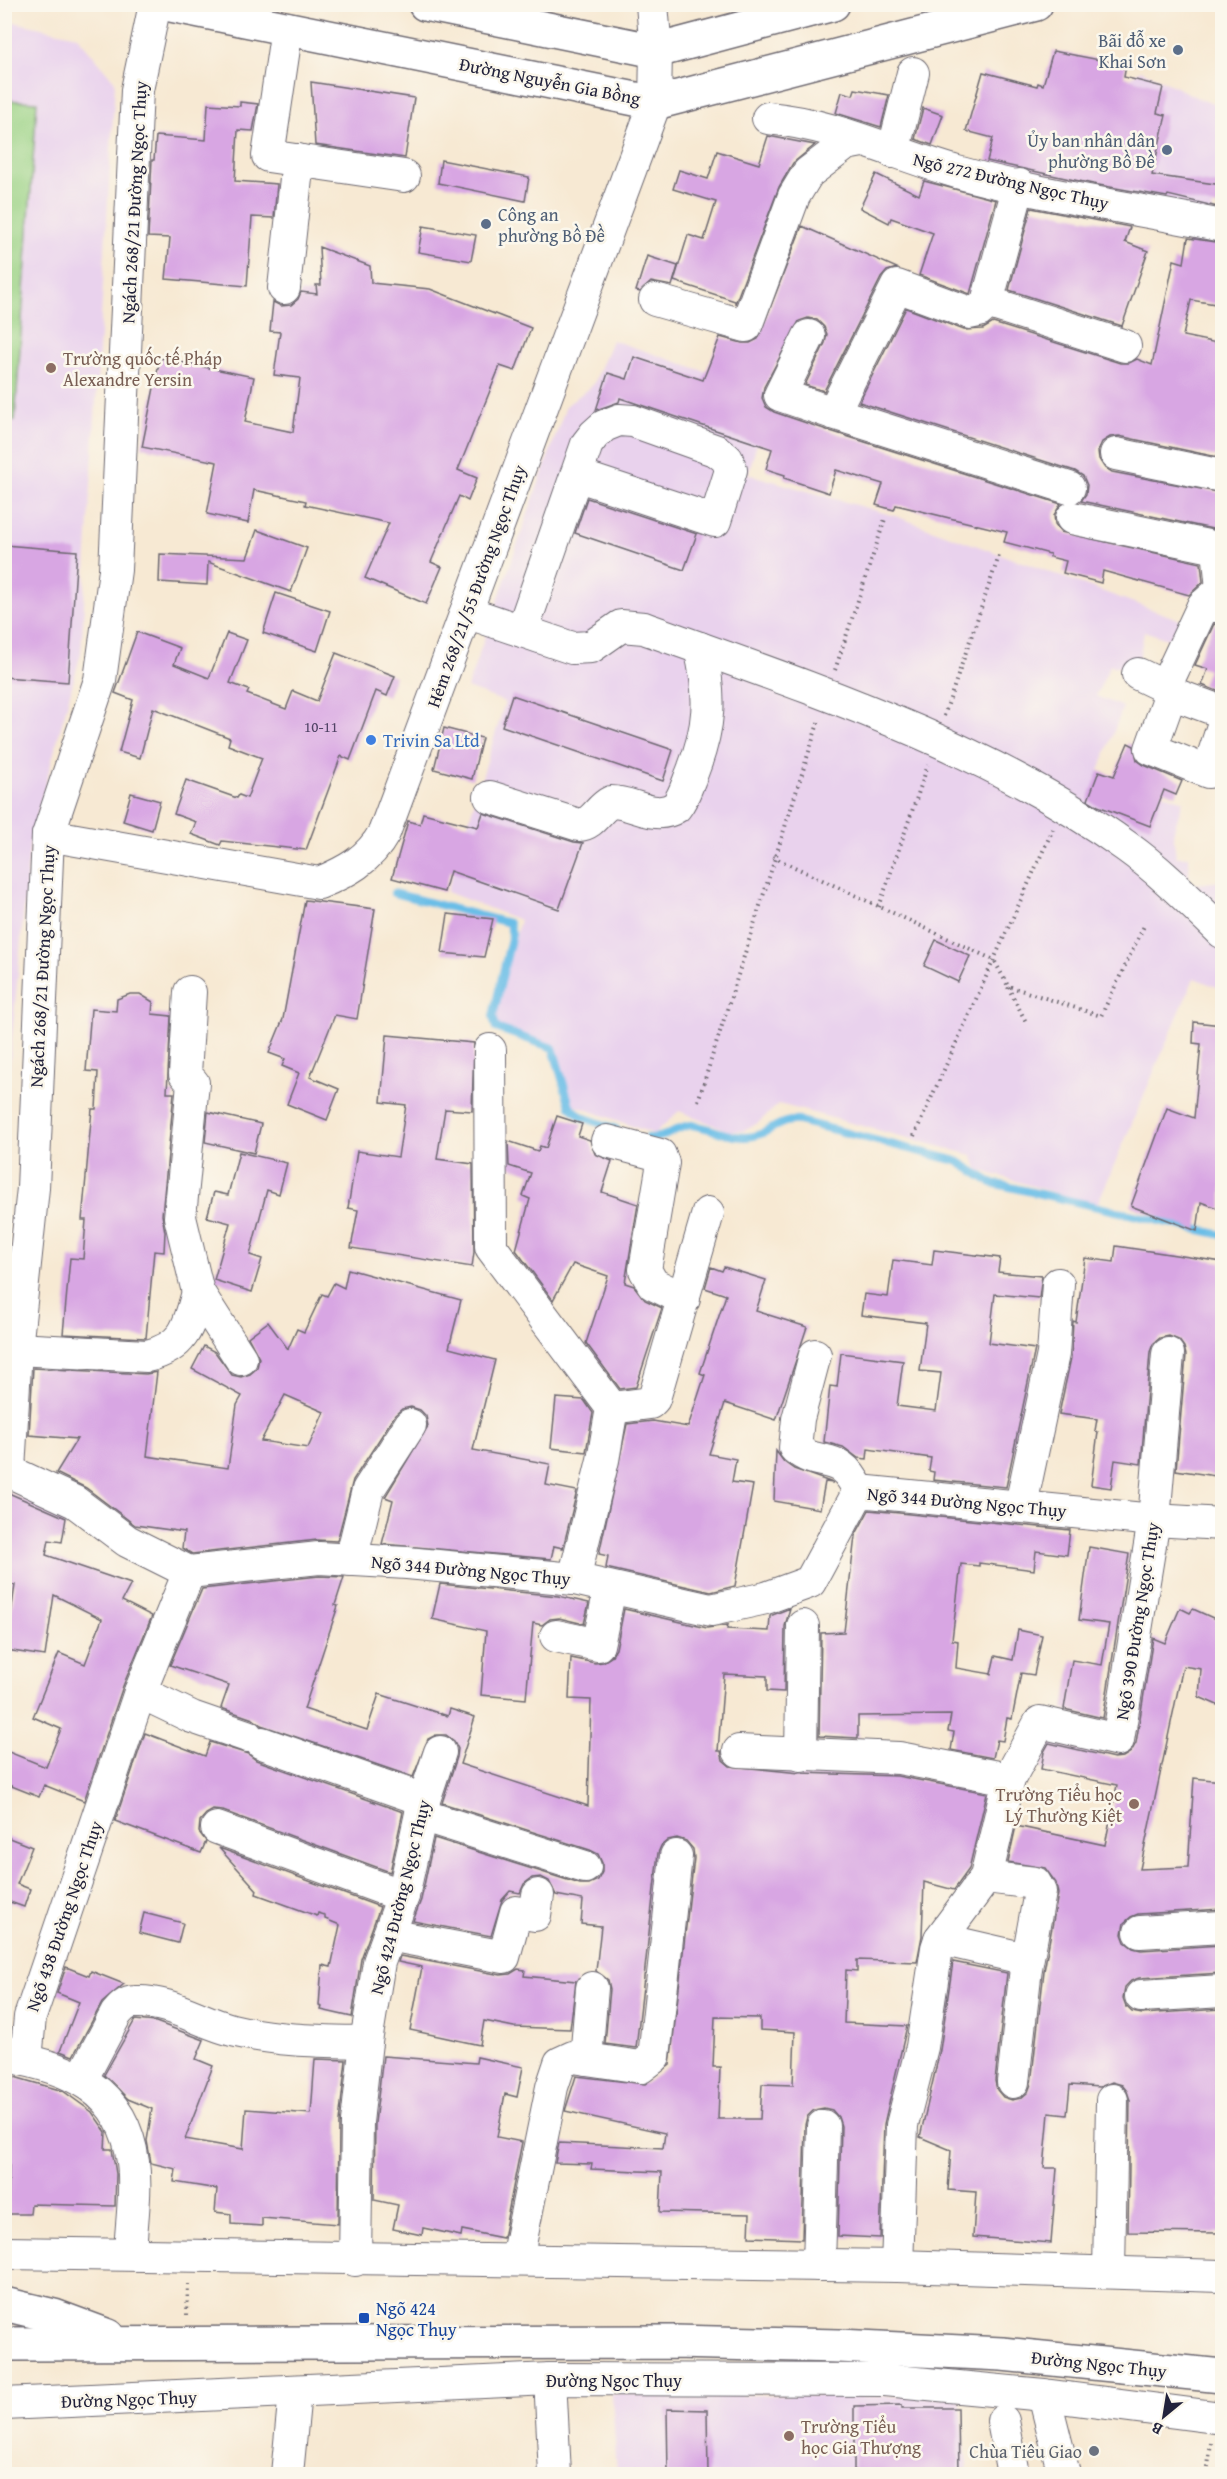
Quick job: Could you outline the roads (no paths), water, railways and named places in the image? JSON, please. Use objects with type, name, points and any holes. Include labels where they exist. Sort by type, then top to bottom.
[{"type":"main road","name":"Đường Nguyễn Gia Bồng","points":[[166,4],[655,102],[1036,4]]},
{"type":"main road","points":[[425,4],[656,51],[834,4]]},
{"type":"main road","points":[[4,2304],[54,2316],[127,2343]]},
{"type":"main road","name":"Đường Ngọc Thụy","points":[[4,2344],[673,2342],[839,2346],[1002,2354],[1222,2376]]},
{"type":"street","name":"Ngách 268/21 Đường Ngọc Thụy","points":[[7,1469],[16,1349],[33,1188],[48,835],[100,681],[116,570],[137,90],[155,4]]},
{"type":"street","name":"Hẻm 268/21/55 Đường Ngọc Thụy","points":[[48,835],[319,883],[346,872],[377,847],[655,102],[656,51],[652,4]]},
{"type":"street","points":[[286,28],[268,156],[404,176]]},
{"type":"street","points":[[893,152],[914,73]]},
{"type":"street","name":"Ngõ 272 Đường Ngọc Thụy","points":[[768,118],[812,124],[960,172],[1222,226]]},
{"type":"street","points":[[655,300],[746,326],[794,196],[808,173],[846,144],[862,141]]},
{"type":"street","points":[[284,288],[298,160]]},
{"type":"street","points":[[833,413],[897,286],[970,313],[979,311],[987,302],[1019,185]]},
{"type":"street","points":[[987,302],[1125,346]]},
{"type":"street","points":[[809,336],[780,395],[1070,503],[1220,549],[1222,589],[1213,606],[1158,685],[1151,749],[1208,772],[1222,729]]},
{"type":"street","points":[[522,631],[576,475],[587,444],[604,426],[619,420],[633,421],[717,451],[727,459],[731,470],[715,521],[576,475]]},
{"type":"street","points":[[1116,454],[1222,476]]},
{"type":"street","points":[[466,612],[572,648],[591,646],[621,626],[631,626],[700,648],[936,739],[1063,807],[1128,848],[1222,932]]},
{"type":"street","points":[[490,797],[579,825],[590,823],[600,810],[611,802],[657,813],[667,813],[676,807],[701,749],[708,721],[708,685],[700,648]]},
{"type":"street","points":[[1158,685],[1222,712]]},
{"type":"street","points":[[190,992],[185,1074],[194,1083],[180,1217],[198,1292],[241,1359]]},
{"type":"street","points":[[490,1050],[491,1247],[612,1408],[603,1460],[574,1579]]},
{"type":"street","points":[[607,1142],[660,1155],[663,1163],[662,1172],[645,1270],[653,1284],[684,1299]]},
{"type":"street","points":[[612,1408],[650,1403],[654,1399],[708,1213]]},
{"type":"street","points":[[1021,1506],[1053,1354],[1058,1284]]},
{"type":"street","points":[[16,1349],[147,1356],[162,1352],[188,1329],[198,1292]]},
{"type":"street","name":"Ngõ 390 Đường Ngọc Thụy","points":[[897,2266],[902,2126],[922,2047],[940,1939],[986,1877],[1009,1779],[1040,1722],[1118,1740],[1154,1520],[1168,1354]]},
{"type":"street","points":[[815,1356],[798,1419],[795,1448],[801,1453],[839,1464],[851,1474],[859,1491]]},
{"type":"street","points":[[351,1560],[368,1490],[410,1425]]},
{"type":"street","points":[[7,1469],[75,1502],[127,1541],[189,1572]]},
{"type":"street","name":"Ngõ 344 Đường Ngọc Thụy","points":[[189,1572],[319,1558],[351,1560],[574,1579],[610,1589],[711,1610],[766,1598],[810,1582],[859,1491],[1154,1520],[1222,1524]]},
{"type":"street","name":"Ngõ 438 Đường Ngọc Thụy","points":[[130,2254],[133,2163],[124,2124],[94,2089],[81,2080],[57,2067],[15,2058],[140,1692],[189,1572]]},
{"type":"street","points":[[556,1636],[597,1645],[610,1589]]},
{"type":"street","points":[[801,1755],[803,1626]]},
{"type":"street","points":[[140,1692],[192,1717],[422,1807],[585,1867]]},
{"type":"street","points":[[739,1751],[899,1758],[1009,1779]]},
{"type":"street","name":"Ngõ 424 Đường Ngọc Thụy","points":[[355,2259],[357,2122],[366,2042],[379,1962],[403,1896],[422,1807],[440,1752]]},
{"type":"street","points":[[217,1828],[403,1896]]},
{"type":"street","points":[[517,2259],[557,2069],[564,2059],[586,2059],[641,2067],[654,2057],[676,1856]]},
{"type":"street","points":[[986,1877],[1035,1883],[1040,1892],[1026,1968],[1013,2082]]},
{"type":"street","points":[[389,1935],[504,1957],[516,1912],[535,1915],[538,1894]]},
{"type":"street","points":[[1140,1932],[1222,1927]]},
{"type":"street","points":[[940,1939],[1018,1957],[1026,1968]]},
{"type":"street","points":[[586,2059],[592,1988]]},
{"type":"street","points":[[1141,1996],[1222,1991]]},
{"type":"street","points":[[81,2080],[112,2021],[123,2006],[132,2002],[180,2011],[232,2030],[299,2041],[366,2042]]},
{"type":"street","points":[[1109,2272],[1112,2100]]},
{"type":"street","points":[[819,2265],[823,2126]]},
{"type":"street","points":[[4,2253],[897,2266],[1222,2276]]},
{"type":"street","points":[[550,2379],[555,2475]]},
{"type":"street","name":"Đường Ngọc Thụy","points":[[4,2404],[550,2379],[885,2380],[1044,2395],[1222,2418]]},
{"type":"street","points":[[287,2475],[295,2392]]},
{"type":"street","points":[[1044,2395],[1064,2475]]},
{"type":"street","points":[[1003,2421],[1013,2475]]},
{"type":"waterway","points":[[394,893],[509,923],[512,934],[493,1016],[496,1028],[553,1048],[570,1106],[582,1117],[616,1129]]},
{"type":"waterway","points":[[648,1138],[661,1137],[691,1125],[732,1136],[746,1137],[760,1134],[785,1122],[799,1121],[957,1161],[992,1183],[1222,1235]]},
{"type":"place","name":"Bãi đỗ xe Khai Sơn","points":[[1178,50]]},
{"type":"place","name":"Ủy ban nhân dân phường Bồ Đề","points":[[1167,150]]},
{"type":"place","name":"Công an phường Bồ Đề","points":[[486,224]]},
{"type":"place","name":"Trường quốc tế Pháp Alexandre Yersin","points":[[51,368]]},
{"type":"place","name":"Trivin Sa Ltd","points":[[371,740]]},
{"type":"place","name":"Trường Tiểu học Lý Thường Kiệt","points":[[1134,1804]]},
{"type":"place","name":"Ngõ 424 Ngọc Thụy","points":[[364,2318]]},
{"type":"place","name":"Trường Tiểu học Gia Thượng","points":[[789,2436]]},
{"type":"place","name":"Chùa Tiêu Giao","points":[[1094,2451]]}]
